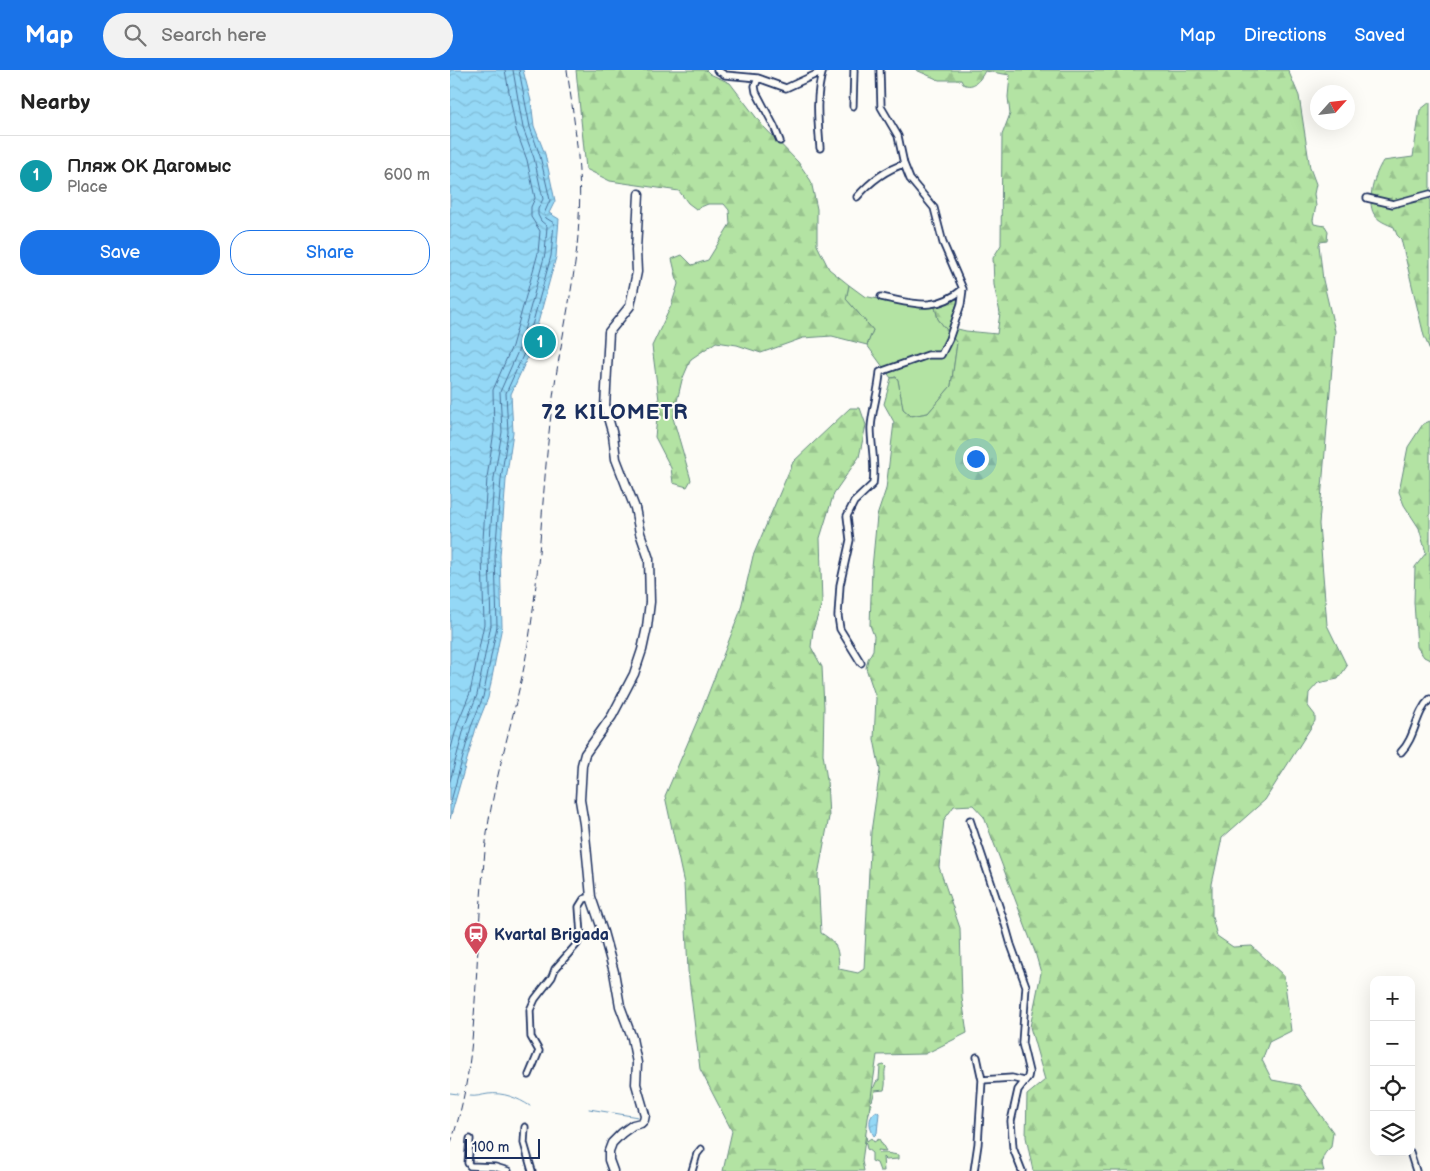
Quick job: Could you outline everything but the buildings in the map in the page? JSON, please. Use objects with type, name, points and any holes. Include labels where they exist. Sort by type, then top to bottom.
[{"type":"street","points":[[717,70],[725,75],[758,78],[786,88],[823,70]]},
{"type":"street","points":[[820,148],[817,118],[823,70]]},
{"type":"street","points":[[853,106],[854,70]]},
{"type":"street","points":[[861,663],[840,629],[838,616],[840,585],[850,540],[847,516],[854,502],[873,484],[874,479],[871,429],[880,372],[928,355],[941,355],[949,339],[963,289],[943,243],[934,208],[910,179],[904,164],[898,136],[880,107],[880,70]]},
{"type":"street","points":[[758,78],[755,86],[756,92],[780,141]]},
{"type":"street","points":[[857,197],[866,186],[891,169],[904,164]]},
{"type":"street","points":[[613,1171],[609,1160],[609,1151],[612,1143],[622,1133],[641,1123],[646,1114],[636,1084],[637,1063],[632,1038],[620,1006],[608,948],[591,897],[580,800],[582,765],[585,754],[612,716],[634,674],[648,627],[650,596],[649,559],[640,533],[635,508],[616,459],[613,435],[605,408],[609,332],[630,306],[637,272],[636,250],[639,194]]},
{"type":"street","points":[[1367,198],[1393,204],[1430,194]]},
{"type":"street","points":[[881,297],[923,305],[936,304],[963,289]]},
{"type":"street","points":[[1401,752],[1412,738],[1423,709],[1430,699]]},
{"type":"street","points":[[970,820],[1026,986],[1022,1043],[1029,1072],[1028,1077],[1018,1090],[1012,1121],[1013,1148],[1022,1171]]},
{"type":"street","points":[[529,1075],[539,1051],[531,1037],[530,1010],[535,999],[552,977],[555,969],[581,935],[579,907],[584,899],[591,897]]},
{"type":"street","points":[[974,1171],[978,1144],[982,1080],[977,1057]]},
{"type":"street","points":[[982,1080],[1012,1078],[1024,1081]]},
{"type":"street","points":[[525,1127],[524,1143],[532,1171]]},
{"type":"street","points":[[470,1139],[468,1163],[470,1166],[489,1169],[495,1167],[508,1171]]},
{"type":"street","points":[[692,1171],[697,1154],[702,1149]]},
{"type":"street","points":[[1411,1156],[1416,1171]]},
{"type":"green space","points":[[576,70],[706,70],[710,74],[730,83],[762,125],[798,162],[811,181],[817,209],[817,245],[829,269],[849,285],[846,299],[873,330],[867,345],[832,336],[803,338],[761,353],[737,345],[716,342],[691,359],[682,380],[673,418],[691,480],[687,487],[673,483],[671,468],[655,437],[659,400],[652,346],[671,306],[678,284],[672,259],[682,255],[692,265],[708,260],[730,224],[729,210],[724,204],[708,204],[696,209],[688,203],[679,191],[610,181],[586,169]]},
{"type":"green space","points":[[916,70],[1288,70],[1299,96],[1310,168],[1316,184],[1314,194],[1316,206],[1313,220],[1314,224],[1325,226],[1328,231],[1327,241],[1320,242],[1319,245],[1323,280],[1335,331],[1319,524],[1327,625],[1347,666],[1338,679],[1318,683],[1309,693],[1308,706],[1315,715],[1315,721],[1265,800],[1222,838],[1212,884],[1212,917],[1217,936],[1233,947],[1252,946],[1284,976],[1291,1031],[1269,1042],[1262,1060],[1272,1080],[1299,1085],[1333,1132],[1331,1147],[1323,1158],[1324,1171],[1033,1171],[1026,1137],[1027,1095],[1045,1080],[1030,1027],[1041,973],[1035,952],[984,817],[973,805],[954,806],[944,820],[939,867],[960,928],[962,998],[967,1033],[925,1054],[877,1055],[862,1161],[864,1171],[723,1171],[732,1131],[700,1069],[688,971],[684,884],[665,796],[701,712],[740,612],[753,556],[793,462],[850,408],[860,408],[866,425],[859,457],[834,493],[820,538],[822,603],[813,630],[811,647],[822,667],[824,707],[823,754],[827,780],[829,817],[818,875],[821,933],[831,940],[836,948],[839,969],[858,973],[864,969],[871,832],[880,770],[874,739],[876,698],[866,668],[873,650],[874,636],[870,625],[872,568],[877,516],[886,489],[894,422],[884,404],[891,378],[896,377],[898,380],[903,409],[911,416],[928,413],[951,386],[957,343],[938,319],[935,307],[954,297],[958,300],[949,327],[966,331],[997,334],[1000,313],[994,285],[993,258],[1001,245],[1002,135],[1010,114],[1008,97],[1010,75],[985,71],[976,83],[967,85],[963,84],[961,80],[939,80]]},
{"type":"green space","points":[[1430,102],[1430,350],[1424,336],[1401,239],[1394,227],[1378,219],[1374,214],[1371,195],[1377,173],[1383,161],[1413,157],[1420,110]]},
{"type":"green space","points":[[849,285],[864,296],[911,306],[935,307],[938,319],[957,343],[951,386],[928,413],[911,416],[903,409],[898,380],[896,377],[891,378],[867,345],[873,330],[846,299]]},
{"type":"green space","points":[[1430,421],[1430,660],[1424,657],[1417,647],[1414,602],[1415,567],[1426,553],[1419,528],[1404,505],[1399,492],[1408,447],[1423,424]]},
{"type":"green space","points":[[884,1065],[886,1067],[884,1090],[875,1091],[872,1101],[869,1101],[868,1103],[872,1104],[864,1127],[867,1141],[871,1138],[874,1142],[879,1139],[886,1151],[878,1150],[879,1153],[898,1155],[898,1159],[886,1160],[883,1157],[884,1171],[880,1171],[877,1163],[872,1161],[872,1153],[867,1149],[859,1124],[868,1092],[879,1080],[880,1066]]},
{"type":"water","points":[[450,70],[523,70],[531,101],[534,126],[545,154],[555,201],[549,213],[559,219],[556,257],[530,352],[511,394],[513,432],[506,480],[500,556],[502,626],[488,698],[476,728],[450,819]]},
{"type":"water","points":[[877,1111],[879,1113],[877,1133],[874,1136],[870,1119]]},
{"type":"waterway","points":[[450,1093],[458,1094]]},
{"type":"waterway","points":[[469,1096],[505,1095],[530,1106]]},
{"type":"waterway","points":[[589,1109],[638,1117]]},
{"type":"railway","points":[[450,1145],[462,1106],[469,1066],[488,826],[495,787],[523,672],[529,639],[534,606],[552,406],[578,241],[580,198],[578,161],[567,70]]},
{"type":"place","name":"Пляж ОК Дагомыс","points":[[540,342]]},
{"type":"place","name":"Kvartal Brigada","points":[[476,955]]},
{"type":"district","name":"72 KILOMETR","points":[[615,412]]}]
